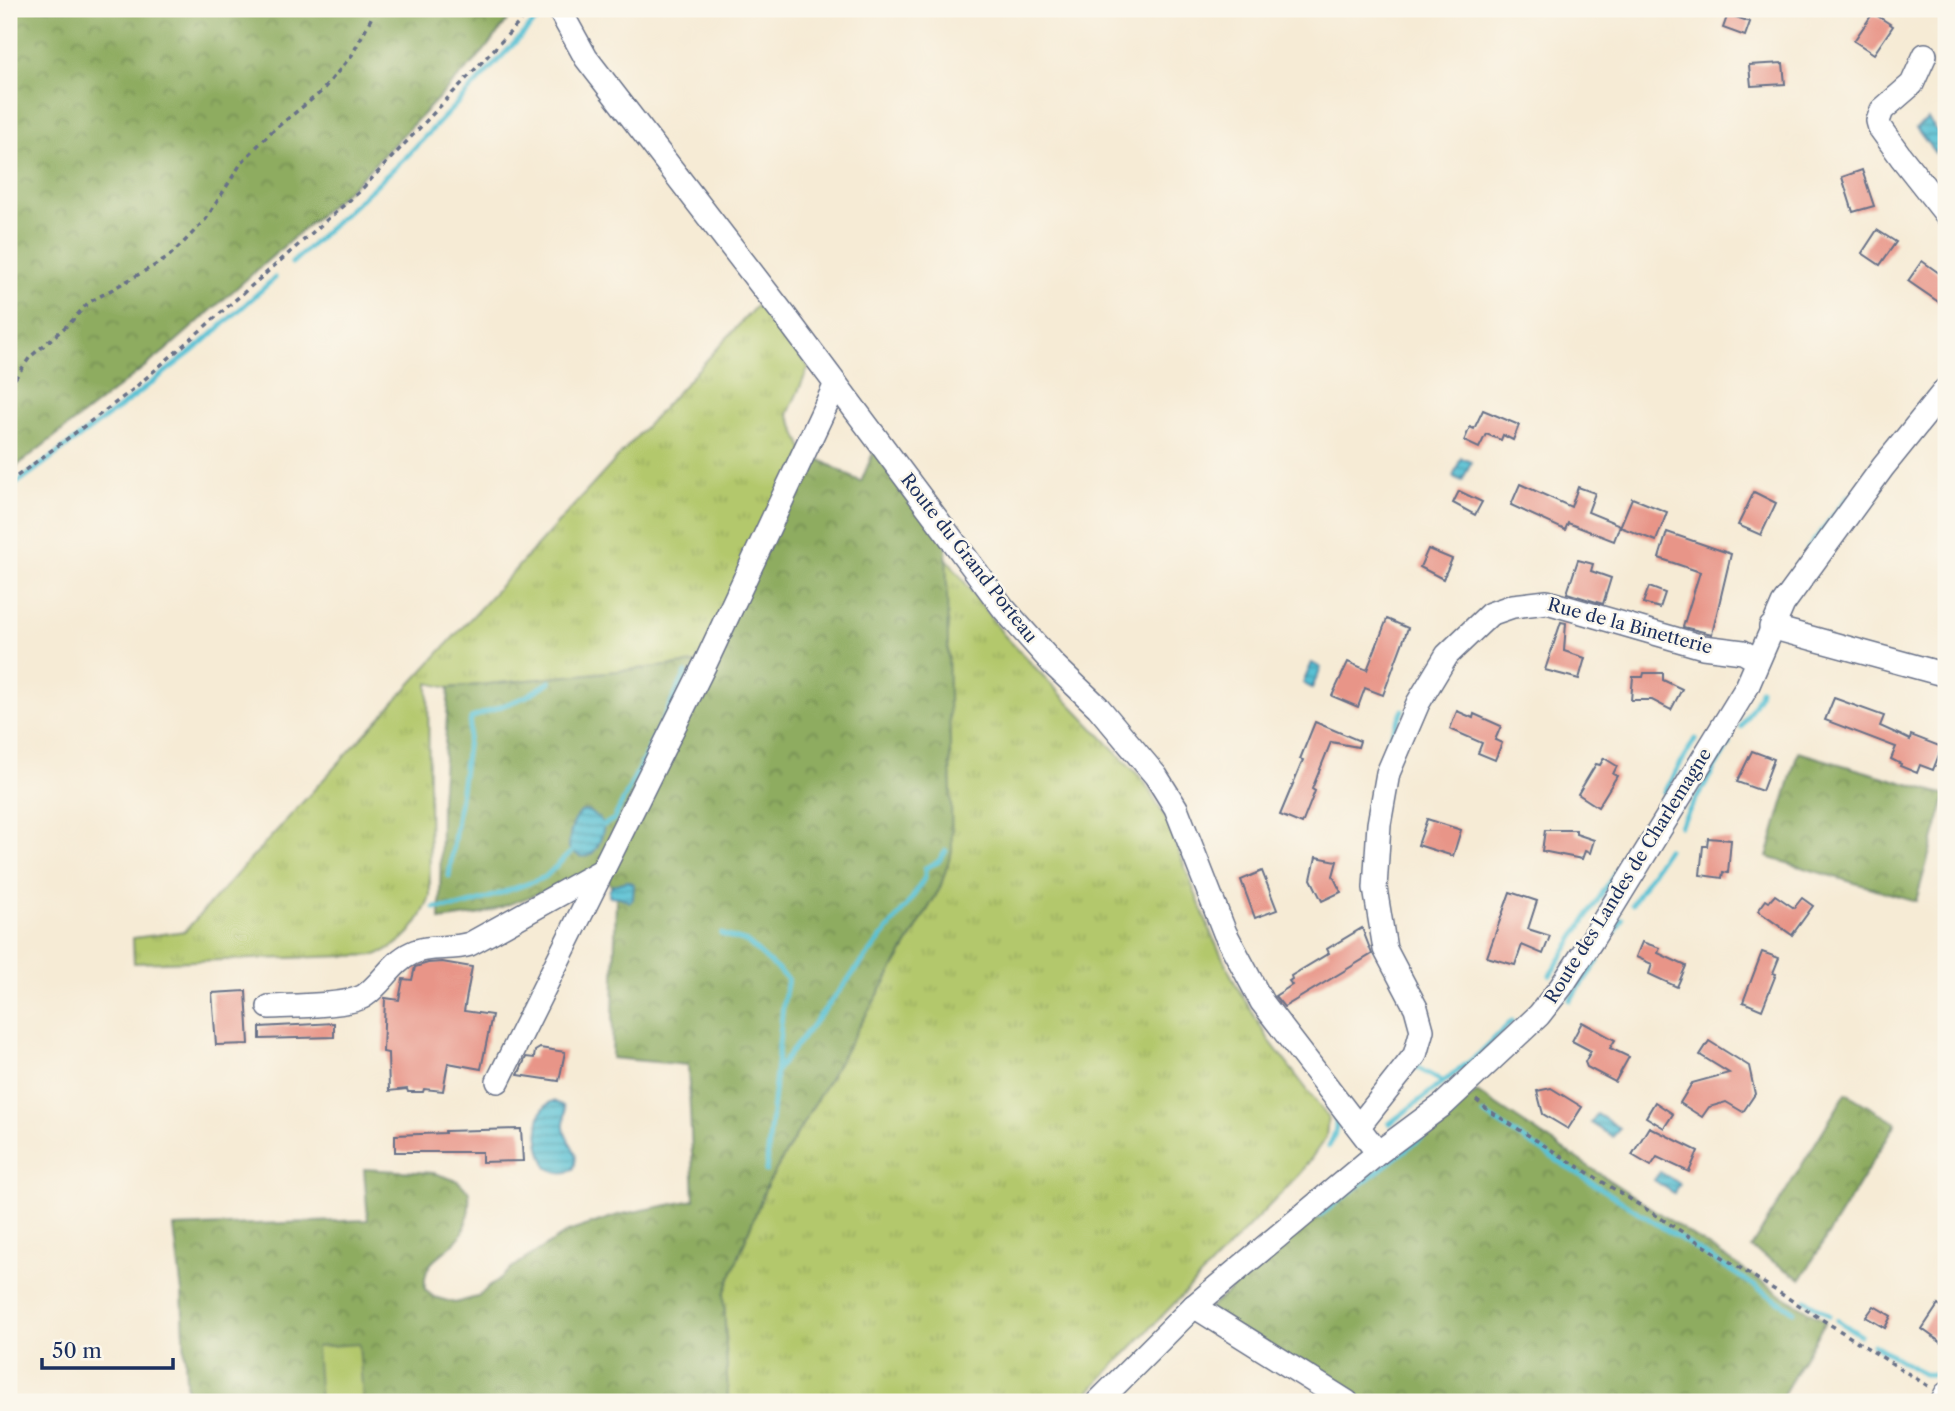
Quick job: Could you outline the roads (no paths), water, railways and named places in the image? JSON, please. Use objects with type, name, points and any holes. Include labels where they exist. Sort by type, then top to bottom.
[{"type":"street","name":"Route du Grand Porteau","points":[[559,9],[586,58],[1004,609],[1054,665],[1098,708],[1156,776],[1176,808],[1225,933],[1262,1002],[1378,1153]]},
{"type":"street","points":[[1925,55],[1912,84],[1882,110],[1878,121],[1901,157],[1946,214]]},
{"type":"street","points":[[498,1081],[706,662],[835,384]]},
{"type":"street","name":"Route des Landes de Charlemagne","points":[[1098,1402],[1194,1306],[1378,1153],[1427,1118],[1465,1086],[1539,1015],[1562,987],[1747,687],[1783,604],[1876,476],[1946,389]]},
{"type":"street","name":"Rue de la Binetterie","points":[[1359,1126],[1415,1055],[1422,1030],[1416,1008],[1385,949],[1375,875],[1379,824],[1388,773],[1419,703],[1447,655],[1490,614],[1513,606],[1547,602],[1703,647],[1743,652],[1758,660]]},
{"type":"street","points":[[1771,627],[1946,675]]},
{"type":"street","points":[[269,1007],[355,1001],[372,990],[403,958],[414,951],[470,944],[603,870]]},
{"type":"street","points":[[1194,1306],[1347,1402]]},
{"type":"water","points":[[1928,119],[1946,143],[1935,153],[1916,128]]},
{"type":"water","points":[[1461,458],[1471,462],[1462,481],[1453,477]]},
{"type":"water","points":[[1312,663],[1321,668],[1312,688],[1303,683]]},
{"type":"water","points":[[587,811],[599,818],[604,825],[597,847],[589,856],[583,856],[569,848],[569,843],[575,820],[581,812]]},
{"type":"water","points":[[627,881],[634,884],[633,899],[630,902],[609,896],[613,885]]},
{"type":"water","points":[[553,1101],[564,1108],[565,1134],[576,1157],[573,1170],[567,1172],[548,1168],[539,1142],[541,1113]]},
{"type":"water","points":[[1597,1114],[1619,1128],[1613,1137],[1591,1123]]},
{"type":"water","points":[[1660,1172],[1680,1184],[1674,1193],[1654,1180]]},
{"type":"waterway","points":[[292,263],[406,157],[547,9]]},
{"type":"waterway","points":[[9,489],[200,345],[275,278]]},
{"type":"waterway","points":[[1808,549],[1848,496]]},
{"type":"waterway","points":[[604,825],[614,819],[686,673]]},
{"type":"waterway","points":[[449,876],[471,718],[525,697],[550,682]]},
{"type":"waterway","points":[[1741,727],[1760,690]]},
{"type":"waterway","points":[[1388,741],[1403,710]]},
{"type":"waterway","points":[[1664,792],[1695,739]]},
{"type":"waterway","points":[[1680,826],[1729,744]]},
{"type":"waterway","points":[[1634,841],[1643,825]]},
{"type":"waterway","points":[[1632,904],[1667,849]]},
{"type":"waterway","points":[[434,908],[457,907],[476,902],[545,877],[572,851]]},
{"type":"waterway","points":[[777,1070],[911,900],[925,877],[925,868],[938,862],[946,851]]},
{"type":"waterway","points":[[1550,975],[1617,870]]},
{"type":"waterway","points":[[1616,931],[1622,919]]},
{"type":"waterway","points":[[721,934],[747,942],[788,979],[766,1171]]},
{"type":"waterway","points":[[1570,1000],[1598,961]]},
{"type":"waterway","points":[[1389,1124],[1478,1055],[1512,1021]]},
{"type":"waterway","points":[[1418,1063],[1416,1067],[1443,1082]]},
{"type":"waterway","points":[[1329,1146],[1336,1129],[1333,1110]]},
{"type":"waterway","points":[[1319,1216],[1454,1113]]},
{"type":"waterway","points":[[1484,1114],[1794,1311]]},
{"type":"waterway","points":[[1806,1300],[1829,1315]]},
{"type":"waterway","points":[[1837,1320],[1860,1335]]},
{"type":"waterway","points":[[1873,1344],[1923,1374],[1946,1375]]}]
